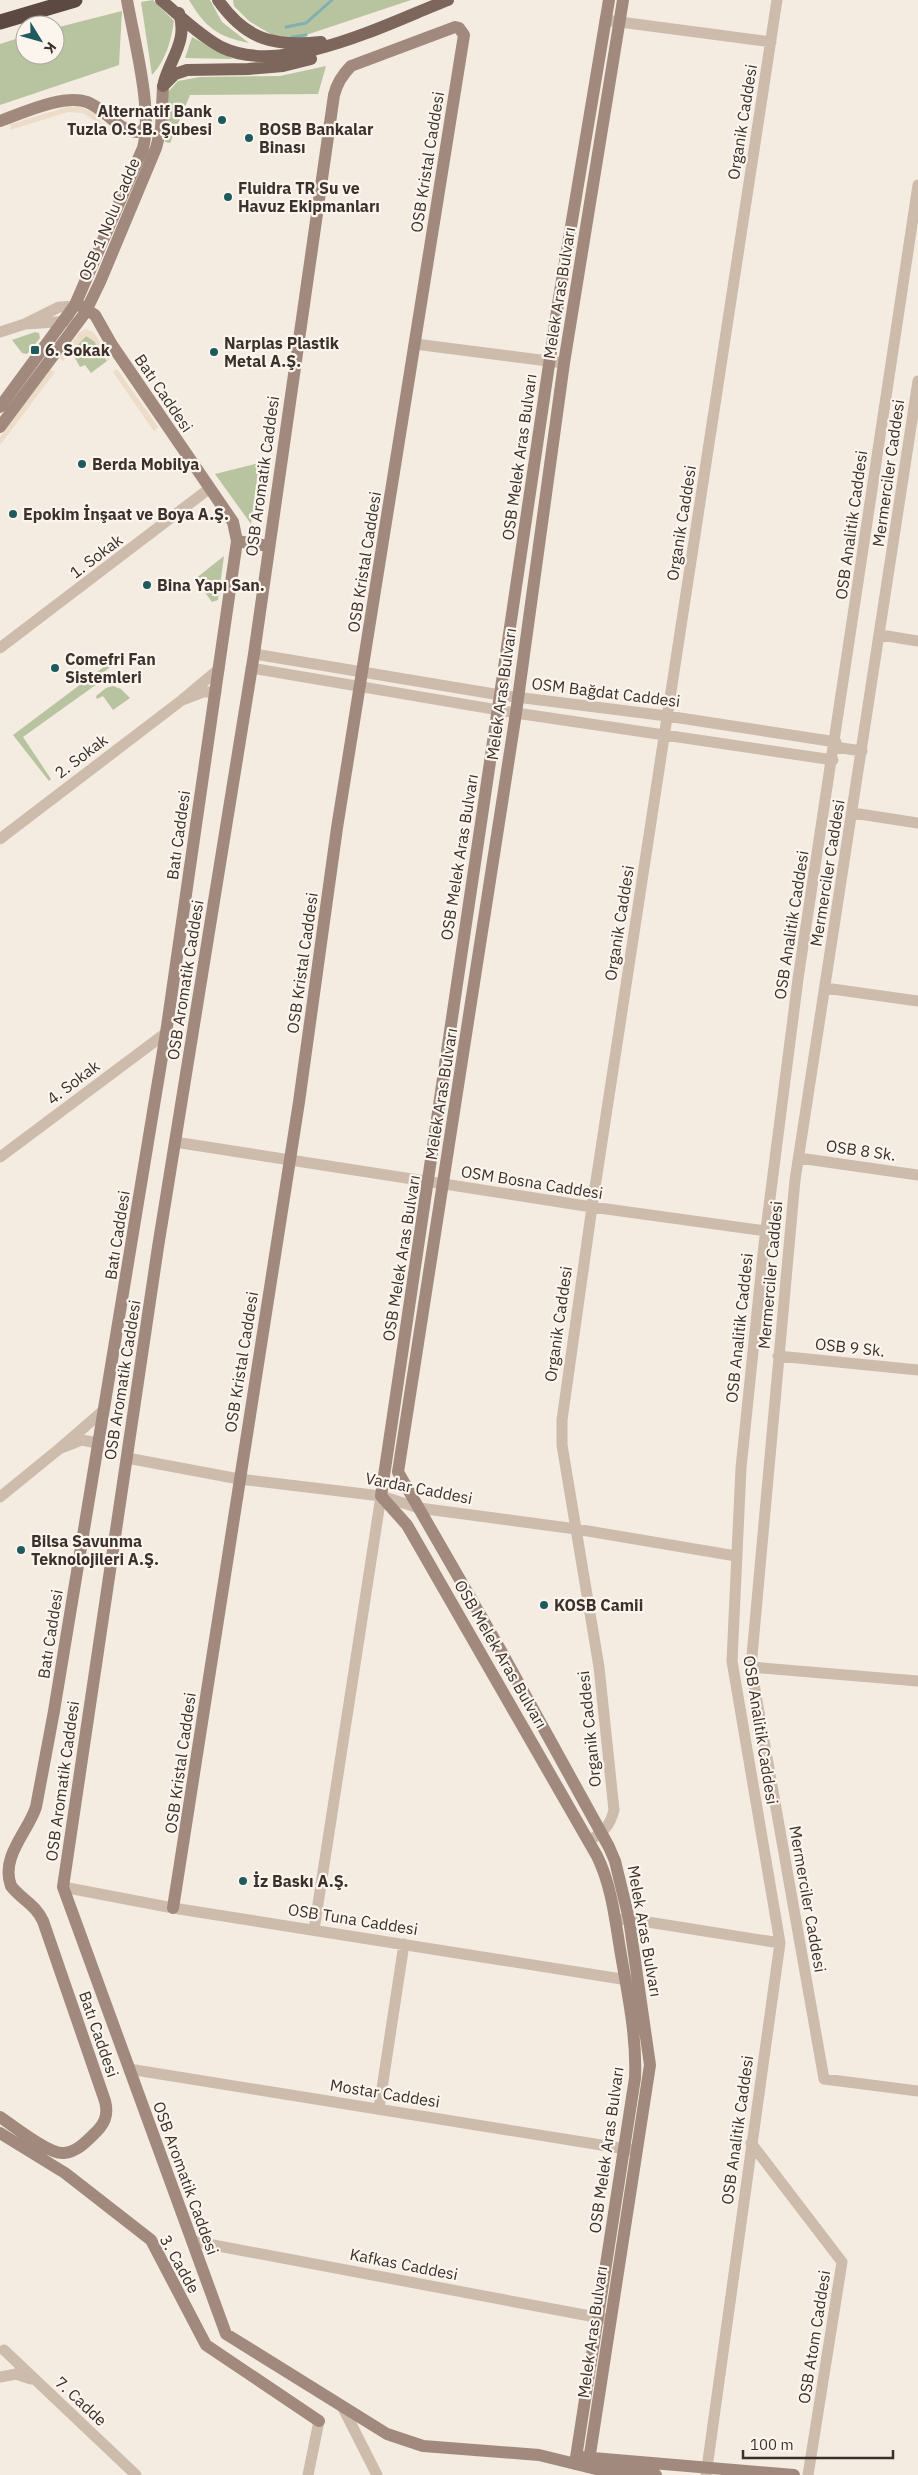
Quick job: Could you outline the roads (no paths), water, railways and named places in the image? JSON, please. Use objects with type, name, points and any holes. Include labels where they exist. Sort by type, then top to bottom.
[{"type":"highway","points":[[0,22],[75,0]]},
{"type":"main road","points":[[160,0],[206,37],[223,48],[256,55],[302,54],[349,40]]},
{"type":"main road","name":"OSB 1 Nolu Cadde","points":[[162,86],[177,55],[182,28],[174,0]]},
{"type":"main road","points":[[218,0],[235,21],[257,36],[271,42],[301,44],[349,40]]},
{"type":"main road","points":[[162,86],[176,74],[187,70],[248,69],[283,66],[310,60],[349,40],[448,0]]},
{"type":"street","name":"OSB 1 Nolu Cadde","points":[[0,426],[81,306],[141,153],[145,128],[142,92],[127,0]]},
{"type":"street","name":"OSB Melek Aras Bulvarı","points":[[576,2460],[604,2318],[630,2149],[636,2069],[625,1980],[615,1920],[602,1866],[588,1840],[407,1525],[381,1496],[550,362],[609,0]]},
{"type":"street","name":"Melek Aras Bulvarı","points":[[623,0],[564,363],[516,714],[444,1185],[407,1402],[398,1472],[602,1833],[615,1862],[629,1919],[650,2065],[630,2149]]},
{"type":"street","name":"Organik Caddesi","points":[[602,1833],[611,1822],[614,1810],[599,1667],[562,1445],[562,1420],[592,1207],[777,0]]},
{"type":"street","points":[[605,20],[770,42]]},
{"type":"street","name":"OSB Kristal Caddesi","points":[[173,1908],[290,1162],[337,828],[464,35],[463,31],[455,27]]},
{"type":"street","name":"OSB Aromatik Caddesi","points":[[455,27],[352,66],[343,74],[336,85],[268,546],[252,668],[175,1142],[63,1887],[226,2334],[387,2434],[422,2446],[589,2462]]},
{"type":"street","name":"OSB 1 Nolu Cadde","points":[[81,306],[100,282],[154,153],[160,129],[162,86]]},
{"type":"street","points":[[0,121],[58,102],[72,100],[92,105],[118,124],[134,132],[140,132],[145,128]]},
{"type":"street","points":[[118,124],[141,153],[147,156],[154,153]]},
{"type":"street","name":"OSB Analitik Caddesi","points":[[707,2471],[780,1943],[732,1661],[741,1468],[766,1230],[798,979],[833,760],[918,185]]},
{"type":"street","points":[[0,332],[25,324],[59,307],[81,306]]},
{"type":"street","name":"Batı Caddesi","points":[[0,2117],[48,2149],[62,2154],[77,2148],[98,2131],[107,2116],[105,2101],[43,1921],[34,1908],[9,1884],[5,1869],[11,1845],[32,1817],[36,1807],[97,1443],[126,1286],[166,1033],[237,541],[233,522],[112,345],[97,318],[81,306]]},
{"type":"street","name":"OSB 1 Nolu Cadde","points":[[0,407],[72,322]]},
{"type":"street","points":[[25,324],[72,322]]},
{"type":"street","name":"Batı Caddesi","points":[[72,322],[92,325],[112,345]]},
{"type":"street","points":[[415,344],[564,363]]},
{"type":"street","name":"Mermerciler Caddesi","points":[[918,381],[912,461],[862,751],[799,1158],[778,1356],[751,1666],[824,2079],[918,2091]]},
{"type":"street","name":"1. Sokak","points":[[0,648],[210,488]]},
{"type":"street","points":[[237,541],[268,546]]},
{"type":"street","points":[[881,635],[918,641]]},
{"type":"street","name":"OSM Bağdat Caddesi","points":[[254,654],[498,711],[833,760]]},
{"type":"street","name":"OSM Bağdat Caddesi","points":[[252,668],[500,695],[668,716],[862,751]]},
{"type":"street","name":"2. Sokak","points":[[0,839],[182,700],[219,669]]},
{"type":"street","name":"2. Sokak","points":[[182,700],[203,692],[216,692]]},
{"type":"street","points":[[853,814],[918,823]]},
{"type":"street","points":[[825,988],[918,1001]]},
{"type":"street","name":"4. Sokak","points":[[0,1157],[166,1033]]},
{"type":"street","name":"OSM Bosna Caddesi","points":[[175,1142],[290,1162],[444,1185],[766,1230]]},
{"type":"street","name":"OSB 8 Sk.","points":[[799,1158],[918,1175]]},
{"type":"street","name":"OSB 9 Sk.","points":[[778,1356],[918,1370]]},
{"type":"street","points":[[0,1497],[103,1411]]},
{"type":"street","points":[[59,1449],[82,1440],[97,1443]]},
{"type":"street","name":"Vardar Caddesi","points":[[127,1458],[239,1479],[381,1496],[419,1508],[576,1529],[736,1556]]},
{"type":"street","points":[[314,1930],[381,1496]]},
{"type":"street","points":[[751,1666],[918,1681]]},
{"type":"street","points":[[521,1721],[535,1713]]},
{"type":"street","points":[[588,1840],[602,1833]]},
{"type":"street","name":"OSB Tuna Caddesi","points":[[63,1887],[173,1908],[638,1982]]},
{"type":"street","points":[[615,1920],[629,1919],[780,1943]]},
{"type":"street","points":[[379,2108],[404,1944]]},
{"type":"street","name":"Mostar Caddesi","points":[[129,2069],[630,2149]]},
{"type":"street","name":"3. Cadde","points":[[0,2133],[65,2173],[151,2240],[206,2345],[319,2421]]},
{"type":"street","name":"OSB Atom Caddesi","points":[[751,2143],[842,2262],[808,2475]]},
{"type":"street","name":"Kafkas Caddesi","points":[[192,2241],[604,2318]]},
{"type":"street","name":"Melek Aras Bulvarı","points":[[589,2462],[604,2318]]},
{"type":"street","points":[[2,2348],[7,2362],[0,2376],[23,2375],[41,2385]]},
{"type":"street","name":"7. Cadde","points":[[2,2348],[136,2475]]},
{"type":"street","points":[[343,2408],[377,2475]]},
{"type":"street","points":[[308,2475],[319,2421]]},
{"type":"street","points":[[589,2462],[707,2471],[794,2475]]},
{"type":"street","points":[[589,2462],[656,2475]]},
{"type":"waterway","points":[[286,27],[306,23],[332,0]]},
{"type":"waterway","points":[[292,37],[306,35]]},
{"type":"place","name":"Alternatif Bank Tuzla O.S.B. Şubesi","points":[[222,120]]},
{"type":"place","name":"BOSB Bankalar Binası","points":[[249,138]]},
{"type":"place","name":"Fluidra TR Su ve Havuz Ekipmanları","points":[[228,197]]},
{"type":"place","name":"6. Sokak","points":[[35,350]]},
{"type":"place","name":"Narplas Plastik Metal A.Ş.","points":[[214,352]]},
{"type":"place","name":"Berda Mobilya","points":[[82,464]]},
{"type":"place","name":"Epokim İnşaat ve Boya A.Ş.","points":[[13,514]]},
{"type":"place","name":"Bina Yapı San.","points":[[147,585]]},
{"type":"place","name":"Comefri Fan Sistemleri","points":[[55,668]]},
{"type":"place","name":"Bilsa Savunma Teknolojileri A.Ş.","points":[[21,1550]]},
{"type":"place","name":"KOSB Camii","points":[[544,1605]]},
{"type":"place","name":"İz Baskı A.Ş.","points":[[243,1881]]}]
